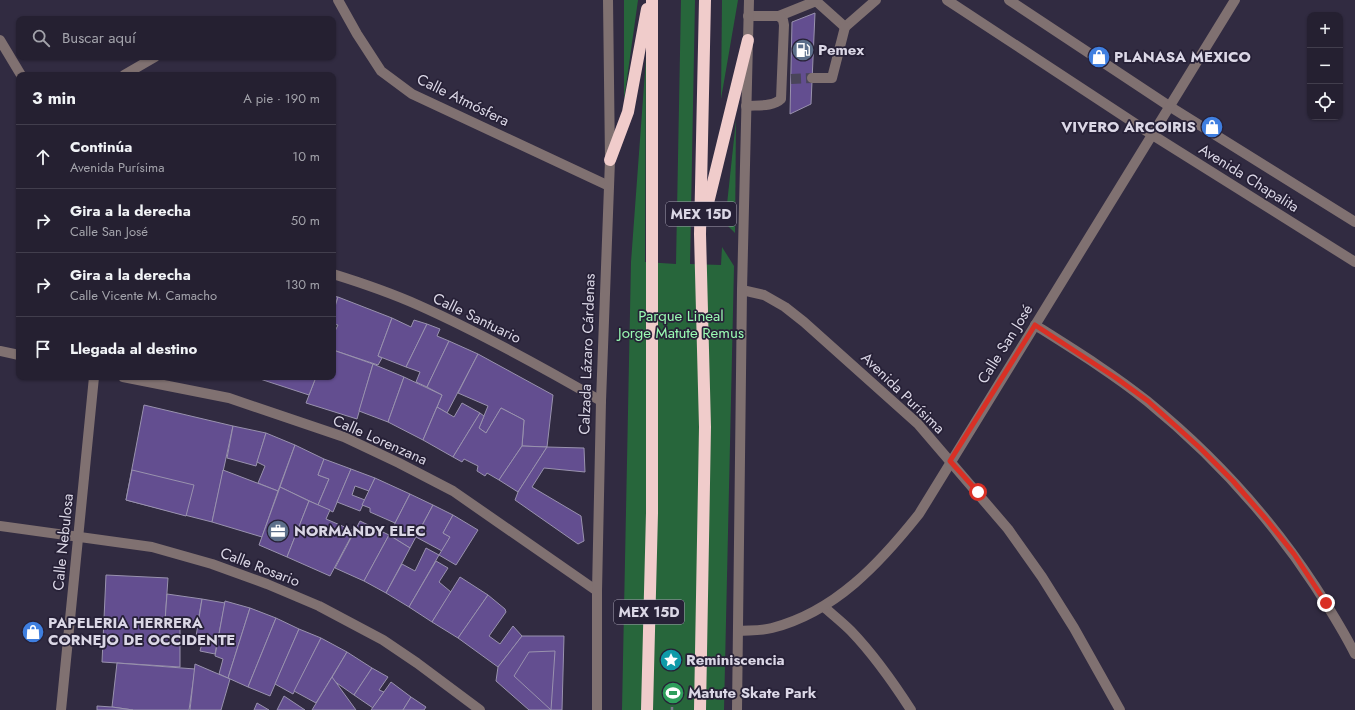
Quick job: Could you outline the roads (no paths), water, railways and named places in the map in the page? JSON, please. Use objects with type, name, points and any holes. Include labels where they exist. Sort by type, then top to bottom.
[{"type":"highway","points":[[610,160],[628,112],[648,0]]},
{"type":"highway","name":"MEX 15D","points":[[647,710],[652,514],[652,0]]},
{"type":"highway","name":"MEX 15D","points":[[700,710],[705,427],[700,234],[705,0]]},
{"type":"highway","points":[[700,234],[748,40]]},
{"type":"street","name":"Calle Atmósfera","points":[[338,0],[357,34],[381,71],[412,94],[610,186]]},
{"type":"street","name":"Calzada Lázaro Cárdenas","points":[[597,710],[597,591],[601,402],[610,186],[608,0]]},
{"type":"street","points":[[737,710],[742,290],[749,0]]},
{"type":"street","points":[[812,78],[832,78],[845,27],[876,0]]},
{"type":"street","name":"Avenida Chapalita","points":[[947,0],[1151,134],[1355,262]]},
{"type":"street","name":"Avenida Chapalita","points":[[1009,0],[1169,106],[1355,222]]},
{"type":"street","name":"Calle San José","points":[[738,631],[771,628],[796,620],[824,607],[872,568],[919,514],[1151,134],[1235,0]]},
{"type":"street","points":[[748,16],[779,16],[816,1],[845,27]]},
{"type":"street","points":[[746,106],[778,102],[781,99],[786,79],[784,25],[783,20],[779,16]]},
{"type":"street","points":[[0,40],[19,72]]},
{"type":"street","points":[[129,72],[150,60]]},
{"type":"street","name":"Calle Santuario","points":[[336,275],[418,305],[552,373],[601,402]]},
{"type":"street","name":"Avenida Purísima","points":[[742,290],[764,295],[785,307],[804,322],[918,424],[1008,529],[1074,628],[1120,710]]},
{"type":"street","points":[[1035,325],[1116,378],[1148,401],[1200,448],[1233,481],[1294,554],[1326,603],[1355,654]]},
{"type":"street","points":[[0,351],[16,354]]},
{"type":"street","name":"Calle Nebulosa","points":[[61,710],[94,380]]},
{"type":"street","name":"Calle Lorenzana","points":[[138,380],[229,398],[344,437],[453,490],[597,591]]},
{"type":"street","name":"Calle Rosario","points":[[0,526],[152,547],[212,564],[267,584],[319,606],[383,640],[418,663],[480,710]]},
{"type":"street","points":[[824,607],[851,631],[864,646],[887,675],[911,710]]},
{"type":"tunnel","points":[[791,79],[812,78]]},
{"type":"place","name":"Pemex","points":[[803,50]]},
{"type":"place","name":"PLANASA MEXICO","points":[[1099,57]]},
{"type":"place","name":"VIVERO ARCOIRIS","points":[[1212,127]]},
{"type":"place","name":"NORMANDY ELEC","points":[[278,531]]},
{"type":"place","name":"PAPELERIA HERRERA CORNEJO DE OCCIDENTE","points":[[33,632]]},
{"type":"place","name":"Reminiscencia","points":[[671,660]]},
{"type":"place","name":"Matute Skate Park","points":[[673,693]]},
{"type":"park label","name":"Parque Lineal Jorge Matute Remus","points":[[681,324]]}]
